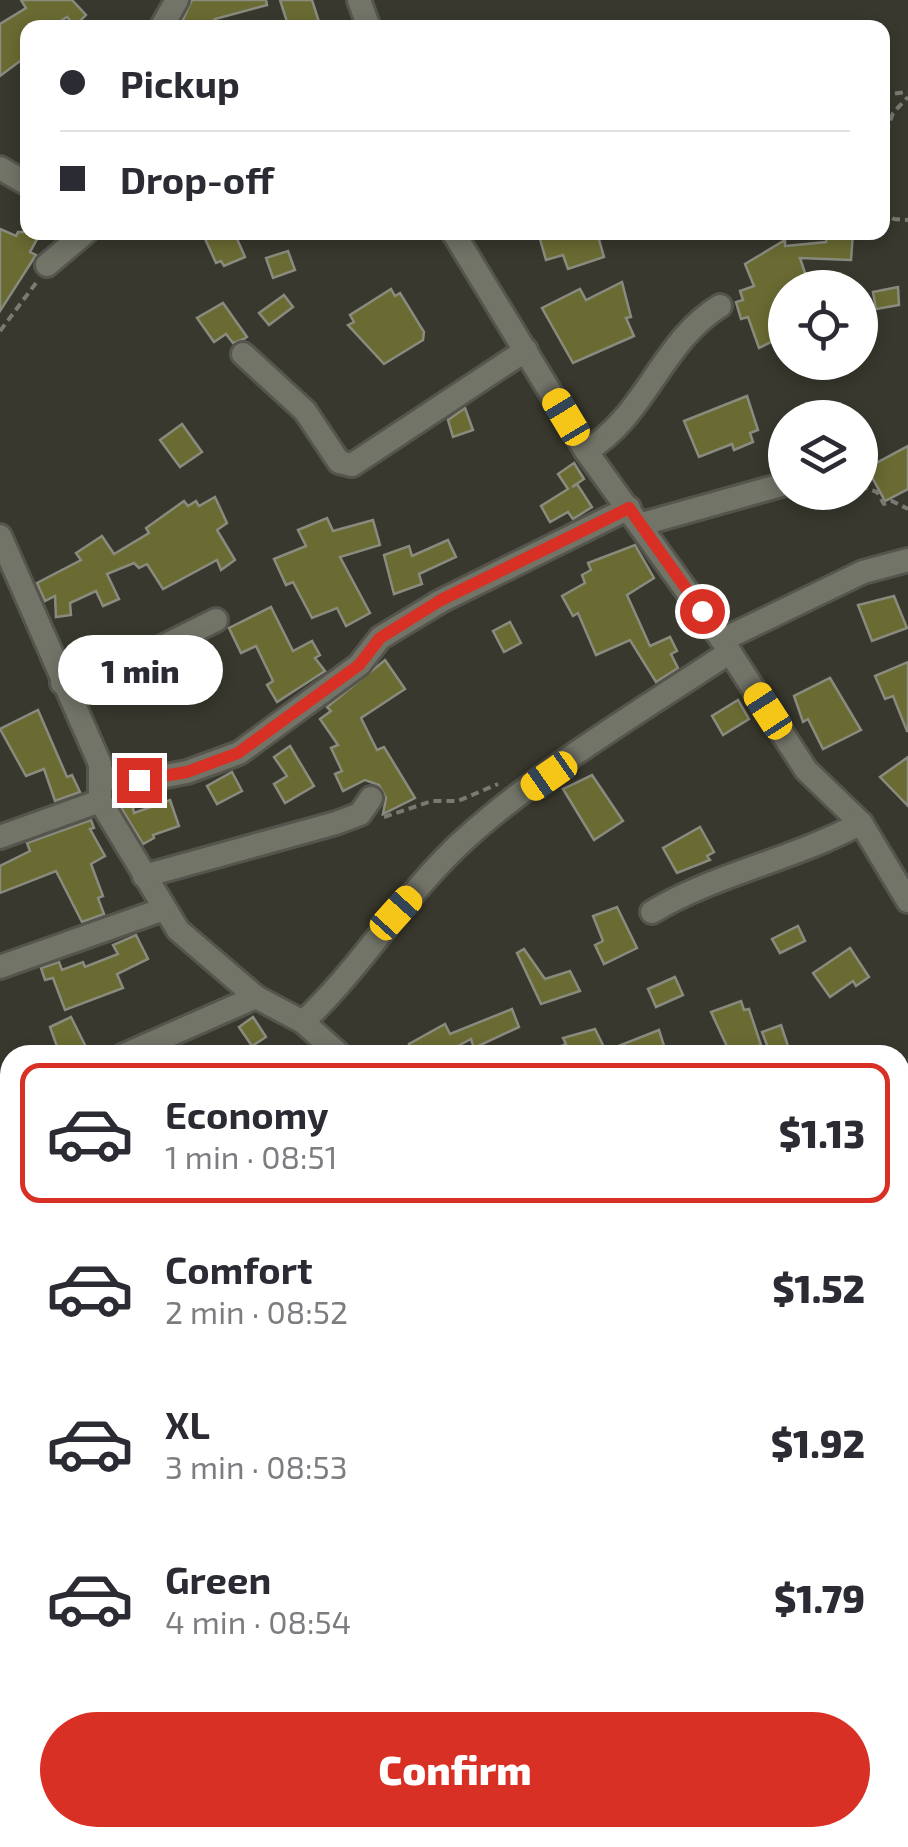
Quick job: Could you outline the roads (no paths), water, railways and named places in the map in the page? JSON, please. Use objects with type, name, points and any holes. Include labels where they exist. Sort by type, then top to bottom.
[{"type":"street","points":[[47,265],[77,240]]},
{"type":"street","points":[[458,240],[586,450],[726,646],[806,770],[861,824],[908,900]]},
{"type":"street","points":[[586,450],[611,436],[695,321],[720,306]]},
{"type":"street","points":[[243,354],[305,412],[338,462],[352,465],[526,350]]},
{"type":"street","points":[[0,837],[101,789],[155,778],[238,753],[359,665],[380,638],[441,600],[636,516],[768,488]]},
{"type":"street","points":[[0,536],[100,764],[101,789],[164,909],[178,930],[256,997],[304,1022],[329,1045]]},
{"type":"street","points":[[304,1022],[338,989],[376,935],[466,838],[726,646],[863,572],[908,560]]},
{"type":"street","points":[[62,682],[146,655],[216,620]]},
{"type":"street","points":[[144,876],[270,844],[365,806]]},
{"type":"street","points":[[652,912],[676,898],[828,841],[861,824]]},
{"type":"street","points":[[0,967],[164,909]]},
{"type":"street","points":[[147,1045],[256,997]]}]
